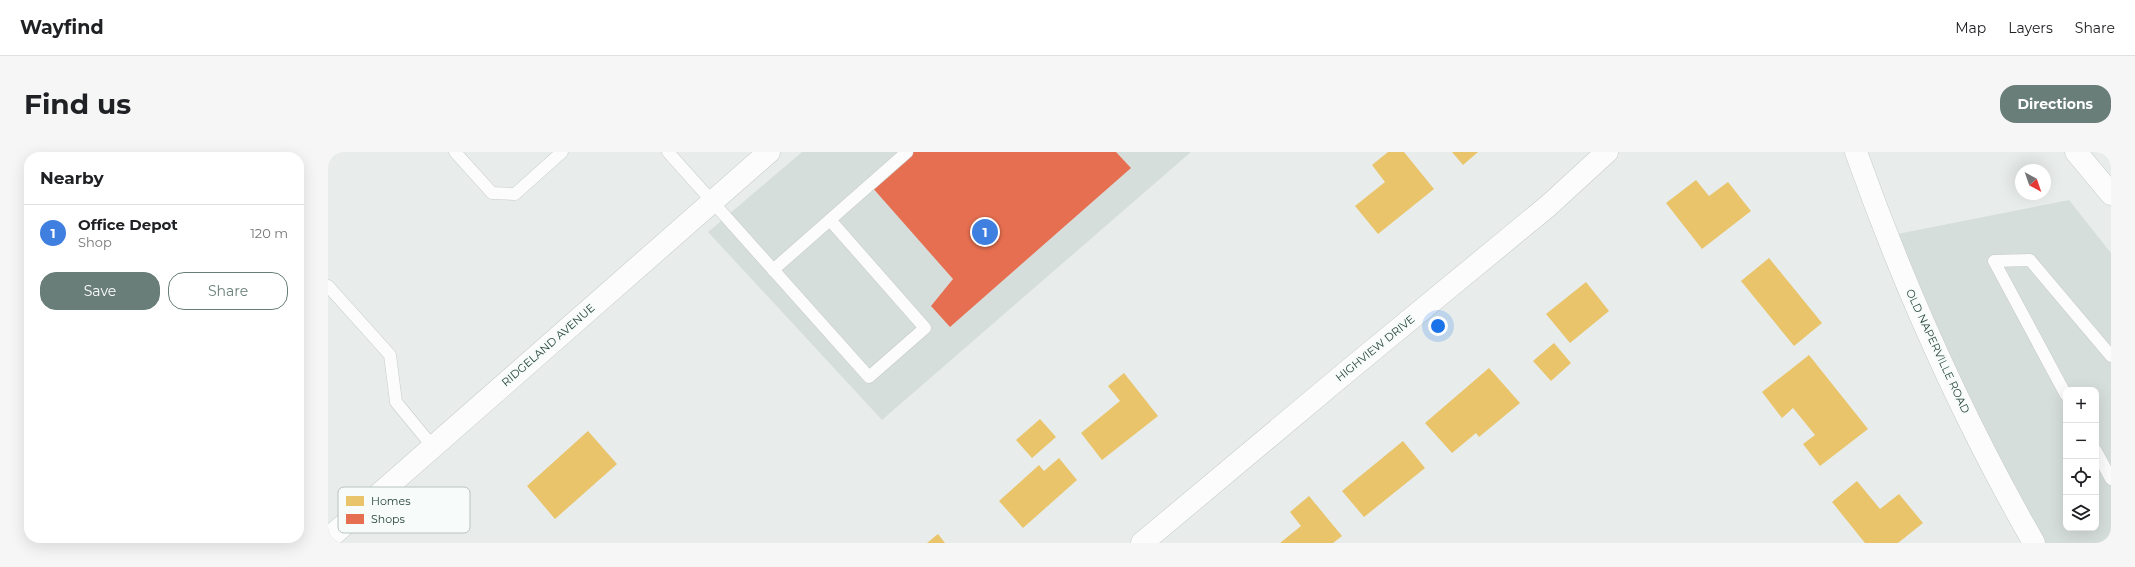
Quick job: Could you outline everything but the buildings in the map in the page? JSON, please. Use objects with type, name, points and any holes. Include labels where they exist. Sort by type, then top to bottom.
[{"type":"street","name":"RIDGELAND AVENUE","points":[[387,487],[769,152]]},
{"type":"street","name":"HIGHVIEW DRIVE","points":[[1142,543],[1548,206],[1608,152]]},
{"type":"street","name":"OLD NAPERVILLE ROAD","points":[[1856,152],[1904,278],[1936,351],[2004,490],[2034,543]]},
{"type":"street","points":[[2076,152],[2111,194]]},
{"type":"street","name":"RIDGELAND AVENUE","points":[[328,539],[338,530]]},
{"type":"lane","points":[[455,152],[492,193],[515,194],[562,152]]},
{"type":"lane","points":[[668,152],[869,377],[925,328],[830,220]]},
{"type":"lane","points":[[773,270],[907,152]]},
{"type":"lane","points":[[2063,389],[1994,261],[2030,260],[2111,356]]},
{"type":"lane","points":[[328,286],[390,355],[396,402],[433,447]]},
{"type":"lane","points":[[2099,457],[2111,479]]},
{"type":"shaded area","points":[[802,152],[1191,152],[882,420],[708,232]]},
{"type":"shaded area","points":[[2069,200],[2111,253],[2111,543],[2036,543],[1887,236]]},
{"type":"place","name":"Office Depot","points":[[985,232]]}]
